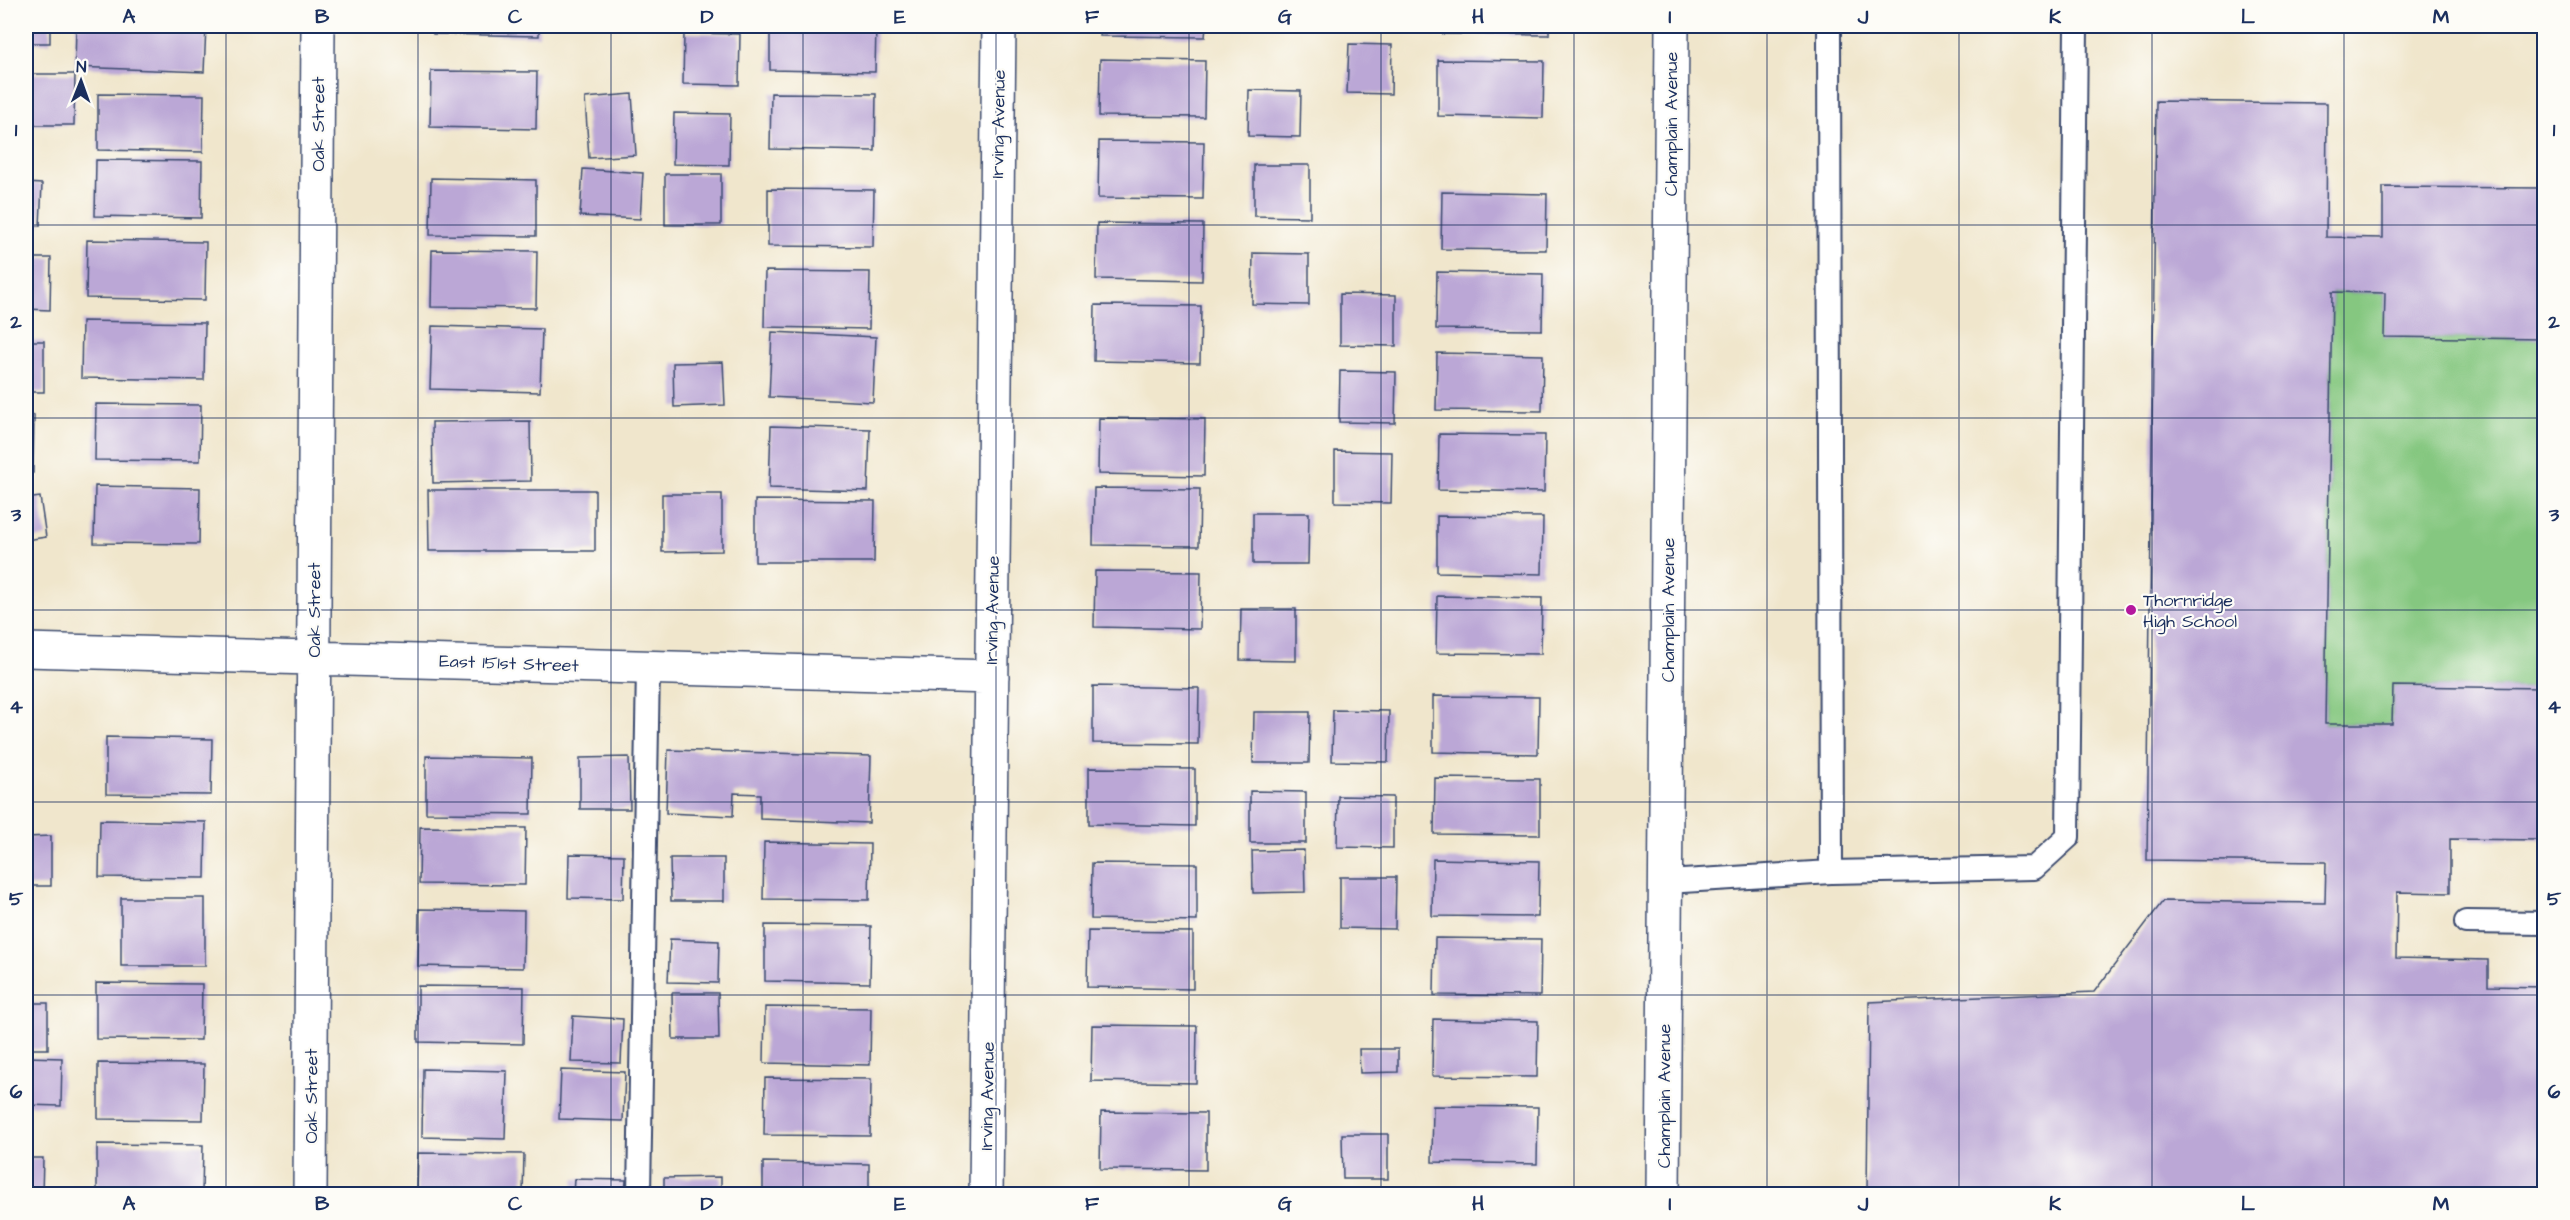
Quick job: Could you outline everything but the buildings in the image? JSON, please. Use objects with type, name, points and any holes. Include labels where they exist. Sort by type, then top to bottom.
[{"type":"street","name":"Oak Street","points":[[310,1194],[318,26]]},
{"type":"street","name":"Irving Avenue","points":[[986,1194],[999,26]]},
{"type":"street","name":"Champlain Avenue","points":[[1663,1194],[1672,26]]},
{"type":"street","name":"East 151st Street","points":[[26,650],[992,677]]},
{"type":"lane","points":[[1829,26],[1831,872]]},
{"type":"lane","points":[[1666,882],[1831,872],[2034,868],[2068,837],[2076,26]]},
{"type":"lane","points":[[639,1194],[648,667]]},
{"type":"lane","points":[[2466,921],[2544,923]]},
{"type":"green space","points":[[2332,292],[2385,293],[2385,337],[2544,339],[2544,688],[2393,686],[2392,724],[2325,724]]},
{"type":"place","name":"Thornridge High School","points":[[2131,610]]}]
